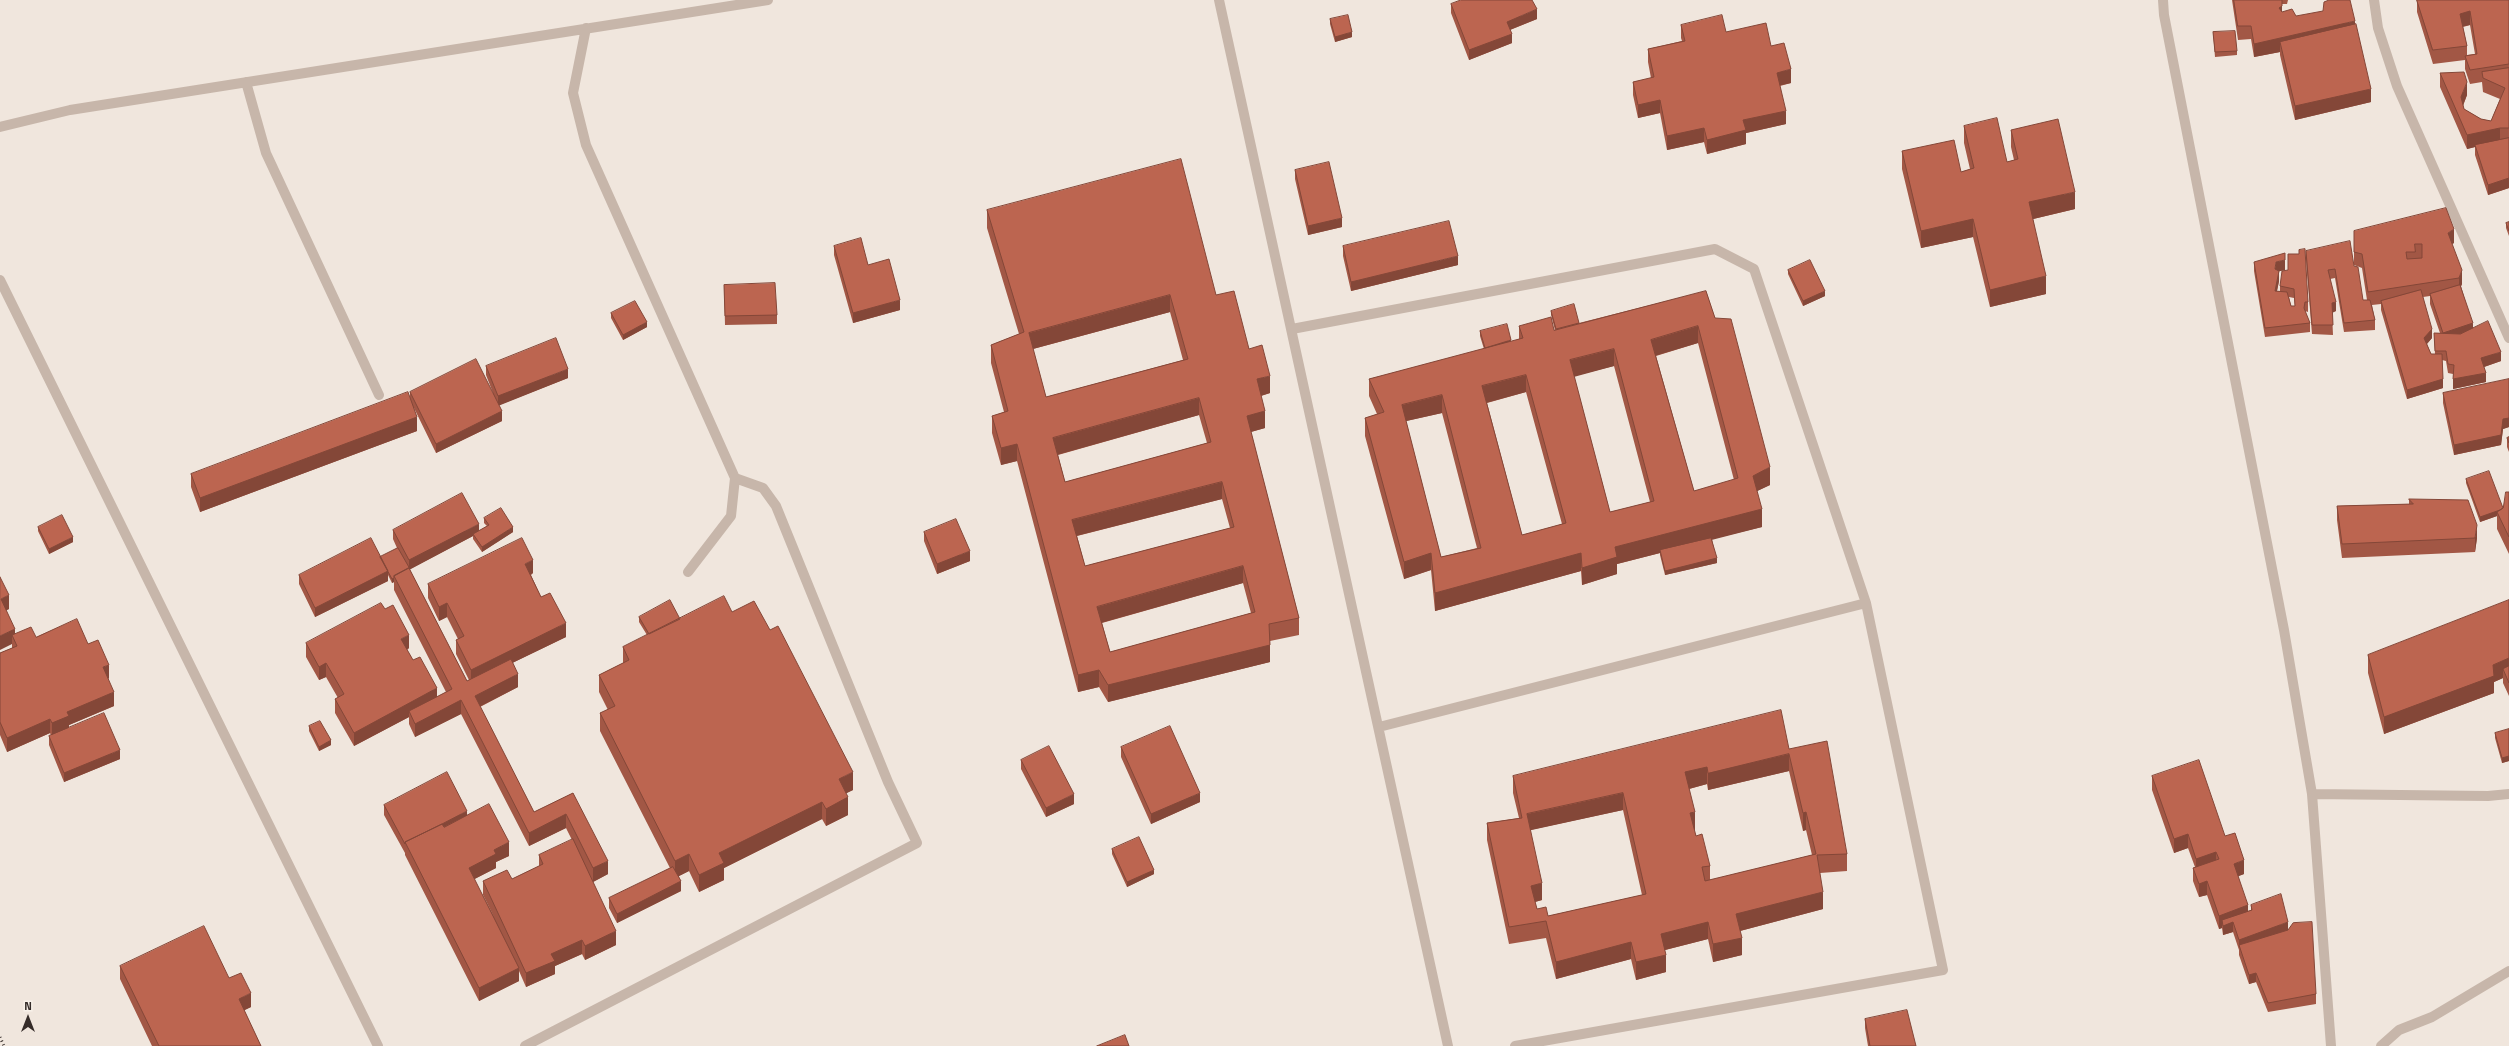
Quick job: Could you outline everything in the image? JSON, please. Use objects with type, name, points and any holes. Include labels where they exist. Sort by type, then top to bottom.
[{"type":"street","points":[[0,126],[70,110],[768,0]]},
{"type":"street","points":[[1220,0],[1448,1046]]},
{"type":"street","points":[[2160,0],[2284,630],[2312,794],[2331,1046]]},
{"type":"street","points":[[2163,0],[2164,16]]},
{"type":"street","points":[[2374,0],[2378,28],[2397,86],[2509,338]]},
{"type":"street","points":[[586,28],[573,93],[586,145],[735,478],[731,516],[688,572]]},
{"type":"street","points":[[246,82],[266,153],[379,395]]},
{"type":"street","points":[[1292,329],[1716,249],[1754,269],[1866,603],[1942,970],[1515,1046]]},
{"type":"street","points":[[0,280],[378,1046]]},
{"type":"street","points":[[525,1046],[917,844],[888,782],[776,506],[763,488],[735,478]]},
{"type":"street","points":[[1379,727],[1866,603]]},
{"type":"street","points":[[2312,794],[2488,796],[2509,794]]},
{"type":"street","points":[[2381,1046],[2399,1030],[2432,1017],[2509,971]]},
{"type":"building","points":[[1461,0],[1532,0],[1537,9],[1507,22],[1512,34],[1469,50],[1451,4]]},
{"type":"building","points":[[2234,0],[2282,0],[2282,6],[2279,8],[2282,12],[2292,9],[2296,16],[2323,11],[2324,2],[2329,0],[2350,0],[2355,21],[2254,44],[2251,26],[2238,26]]},
{"type":"building","points":[[2417,0],[2509,0],[2509,64],[2470,70],[2465,56],[2477,54],[2470,11],[2460,14],[2467,46],[2433,50]]},
{"type":"building","points":[[1348,15],[1352,32],[1335,37],[1330,19]]},
{"type":"building","points":[[1722,15],[1726,32],[1766,23],[1771,46],[1784,43],[1791,69],[1777,73],[1786,111],[1743,120],[1746,130],[1707,140],[1704,128],[1667,136],[1660,100],[1638,105],[1633,82],[1654,77],[1648,49],[1685,41],[1681,25]]},
{"type":"building","points":[[2356,24],[2371,89],[2295,106],[2280,42]]},
{"type":"building","points":[[2235,31],[2237,51],[2215,52],[2213,32]]},
{"type":"building","points":[[2509,68],[2509,128],[2500,128],[2467,135],[2440,73],[2464,72],[2467,82],[2461,97],[2464,109],[2481,119],[2491,121],[2505,88],[2483,78],[2482,72]]},
{"type":"building","points":[[1997,118],[2007,162],[2018,159],[2011,130],[2058,119],[2075,192],[2029,202],[2046,276],[1990,290],[1973,219],[1921,231],[1902,151],[1954,140],[1961,172],[1974,168],[1964,126]]},
{"type":"building","points":[[2509,138],[2509,178],[2488,185],[2475,145]]},
{"type":"building","points":[[1181,159],[1216,295],[1234,291],[1249,349],[1262,345],[1270,376],[1257,379],[1265,411],[1247,416],[1299,618],[1269,624],[1270,645],[1108,685],[1099,670],[1078,675],[1017,444],[1001,448],[992,416],[1008,411],[991,345],[1024,332],[987,210]],"holes":[[[1170,295],[1188,359],[1046,397],[1029,333]],[[1199,398],[1211,442],[1065,482],[1053,438]],[[1222,482],[1234,527],[1085,566],[1072,520]],[[1243,566],[1255,612],[1110,652],[1097,607]]]},
{"type":"building","points":[[1329,162],[1342,218],[1308,226],[1295,170]]},
{"type":"building","points":[[2446,208],[2454,229],[2448,233],[2462,270],[2459,278],[2368,292],[2362,254],[2354,252],[2354,231]],"holes":[[[2415,244],[2422,244],[2422,258],[2407,259],[2406,252],[2415,252]]]},
{"type":"building","points":[[1449,221],[1458,256],[1351,282],[1343,246]]},
{"type":"building","points":[[2509,222],[2509,231],[2506,223]]},
{"type":"building","points":[[861,238],[868,265],[889,259],[900,300],[853,313],[834,246]]},
{"type":"building","points":[[2350,241],[2354,266],[2358,267],[2363,300],[2370,300],[2375,320],[2344,323],[2335,269],[2328,270],[2336,302],[2332,303],[2333,325],[2312,325],[2306,251]]},
{"type":"building","points":[[2305,249],[2308,302],[2305,302],[2304,308],[2310,323],[2265,328],[2254,262],[2285,253],[2285,260],[2276,262],[2275,269],[2279,271],[2275,291],[2287,292],[2291,306],[2295,306],[2294,289],[2280,286],[2282,271],[2288,270],[2288,254],[2299,254],[2299,250]]},
{"type":"building","points":[[1810,260],[1825,291],[1803,301],[1788,270]]},
{"type":"building","points":[[775,283],[777,315],[725,316],[724,285]]},
{"type":"building","points":[[2460,285],[2473,323],[2443,333],[2430,294]]},
{"type":"building","points":[[2421,290],[2432,329],[2424,338],[2431,354],[2442,354],[2443,379],[2407,390],[2381,301]]},
{"type":"building","points":[[1706,291],[1715,318],[1731,319],[1770,467],[1753,476],[1762,509],[1615,547],[1617,557],[1582,568],[1581,553],[1435,593],[1431,553],[1404,562],[1365,418],[1384,412],[1369,379],[1523,338],[1519,326],[1551,317],[1554,330]],"holes":[[[1698,326],[1738,478],[1694,491],[1651,340]],[[1614,349],[1654,501],[1610,512],[1570,360]],[[1526,375],[1566,523],[1522,535],[1482,386]],[[1442,395],[1481,548],[1441,557],[1402,405]]]},
{"type":"building","points":[[635,301],[647,322],[623,335],[611,313]]},
{"type":"building","points":[[1574,304],[1579,323],[1556,329],[1551,311]]},
{"type":"building","points":[[2488,321],[2501,352],[2481,358],[2486,373],[2453,379],[2454,365],[2448,364],[2446,351],[2435,351],[2434,333],[2460,334]]},
{"type":"building","points":[[1507,324],[1511,340],[1485,348],[1480,331]]},
{"type":"building","points":[[556,338],[568,369],[498,396],[486,366]]},
{"type":"building","points":[[476,359],[502,411],[436,444],[410,392]]},
{"type":"building","points":[[2509,379],[2509,418],[2503,419],[2501,435],[2454,445],[2443,393]]},
{"type":"building","points":[[408,392],[417,417],[200,498],[191,474]]},
{"type":"building","points":[[2489,471],[2503,508],[2480,517],[2466,479]]},
{"type":"building","points":[[2506,492],[2509,492],[2509,537],[2497,512],[2503,508]]},
{"type":"building","points":[[462,493],[479,524],[409,560],[393,530]]},
{"type":"building","points":[[2409,499],[2468,500],[2477,525],[2475,538],[2342,544],[2337,506],[2413,504]]},
{"type":"building","points":[[501,508],[513,527],[482,547],[473,534],[489,525],[484,518]]},
{"type":"building","points":[[62,515],[73,537],[49,549],[38,527]]},
{"type":"building","points":[[956,519],[970,551],[937,564],[924,532]]},
{"type":"building","points":[[371,538],[388,571],[315,608],[299,575]]},
{"type":"building","points":[[522,538],[533,560],[525,564],[541,597],[550,593],[566,623],[471,670],[456,640],[464,636],[447,603],[439,607],[428,584]]},
{"type":"building","points":[[1711,538],[1717,558],[1665,571],[1660,550]]},
{"type":"building","points":[[398,548],[410,569],[409,568],[394,576],[392,579],[380,557]]},
{"type":"building","points":[[409,568],[467,681],[511,659],[518,674],[475,696],[534,812],[573,793],[608,861],[593,868],[566,814],[529,833],[461,700],[415,724],[409,711],[452,689],[394,576]]},
{"type":"building","points":[[0,577],[9,595],[1,599],[15,629],[0,636]]},
{"type":"building","points":[[724,596],[732,612],[754,601],[770,630],[778,626],[853,772],[839,779],[848,797],[826,809],[822,802],[719,853],[724,863],[699,875],[689,854],[675,861],[600,713],[615,706],[599,675],[629,660],[623,647]]},
{"type":"building","points":[[670,600],[680,619],[649,634],[639,617]]},
{"type":"building","points":[[2509,600],[2509,658],[2493,665],[2494,676],[2384,717],[2368,655]]},
{"type":"building","points":[[381,603],[385,609],[393,605],[409,635],[401,639],[413,660],[420,657],[437,688],[354,733],[335,699],[344,694],[326,663],[319,667],[306,643]]},
{"type":"building","points":[[77,619],[88,644],[98,640],[109,665],[103,667],[114,692],[67,712],[69,716],[52,723],[50,719],[7,738],[0,722],[0,653],[17,646],[12,635],[31,627],[36,637]]},
{"type":"building","points":[[2509,666],[2509,683],[2503,669]]},
{"type":"building","points":[[1781,710],[1789,749],[1827,741],[1847,854],[1817,855],[1823,892],[1736,914],[1742,938],[1713,944],[1708,922],[1661,934],[1666,955],[1636,962],[1631,942],[1556,962],[1546,921],[1509,927],[1487,823],[1522,818],[1513,776]],"holes":[[[1789,754],[1803,813],[1806,812],[1816,854],[1705,881],[1702,867],[1710,866],[1702,834],[1696,836],[1690,813],[1695,812],[1685,772],[1707,767],[1708,773]],[[1623,793],[1646,894],[1548,916],[1546,907],[1537,909],[1531,886],[1542,883],[1527,814]]]},
{"type":"building","points":[[104,713],[120,750],[64,773],[49,736]]},
{"type":"building","points":[[320,721],[331,740],[319,747],[309,726]]},
{"type":"building","points":[[1170,726],[1200,793],[1151,814],[1121,747]]},
{"type":"building","points":[[2509,729],[2509,756],[2502,758],[2495,733]]},
{"type":"building","points":[[1049,746],[1074,794],[1046,808],[1021,760]]},
{"type":"building","points":[[2199,760],[2225,836],[2235,833],[2244,860],[2234,864],[2248,905],[2219,916],[2207,881],[2199,884],[2193,868],[2219,859],[2216,852],[2196,859],[2188,834],[2174,839],[2152,776]]},
{"type":"building","points":[[447,772],[467,811],[405,842],[405,844],[384,805]]},
{"type":"building","points":[[489,804],[509,842],[494,850],[496,854],[469,868],[519,968],[479,988],[405,842],[442,824],[444,827]]},
{"type":"building","points":[[1139,837],[1154,870],[1127,882],[1112,849]]},
{"type":"building","points":[[573,839],[616,931],[585,946],[582,940],[551,954],[555,961],[526,973],[483,881],[507,870],[512,879],[543,864],[539,855]]},
{"type":"building","points":[[673,867],[681,881],[617,914],[609,898]]},
{"type":"building","points":[[2281,894],[2288,922],[2239,940],[2233,922],[2223,926],[2222,920],[2252,910],[2251,905]]},
{"type":"building","points":[[2312,922],[2316,994],[2268,1003],[2256,973],[2249,975],[2239,945],[2288,930],[2293,923]]},
{"type":"building","points":[[204,926],[229,978],[241,973],[251,993],[239,999],[261,1046],[159,1046],[120,966]]},
{"type":"building","points":[[1907,1010],[1916,1046],[1870,1046],[1865,1019]]},
{"type":"building","points":[[1125,1035],[1129,1046],[1097,1046]]},
{"type":"railway","points":[[0,1037],[4,1046]]}]
